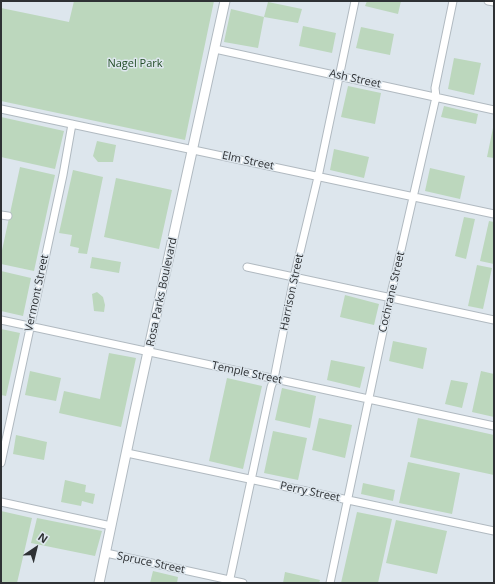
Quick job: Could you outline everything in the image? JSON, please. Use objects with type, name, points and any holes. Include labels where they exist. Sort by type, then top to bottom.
[{"type":"street","name":"Rosa Parks Boulevard","points":[[99,583],[225,1]]},
{"type":"street","name":"Harrison Street","points":[[230,582],[271,387],[274,379],[294,277],[318,177],[355,1]]},
{"type":"street","name":"Cochrane Street","points":[[330,583],[390,298],[436,97],[435,88],[453,1]]},
{"type":"street","points":[[488,1],[494,2]]},
{"type":"street","name":"Ash Street","points":[[215,49],[494,110]]},
{"type":"street","name":"Elm Street","points":[[1,109],[494,214]]},
{"type":"street","name":"Vermont Street","points":[[1,463],[31,327],[72,124]]},
{"type":"street","points":[[247,267],[494,320]]},
{"type":"street","name":"Temple Street","points":[[1,320],[494,426]]},
{"type":"street","name":"Perry Street","points":[[127,453],[494,532]]},
{"type":"street","points":[[1,502],[111,526]]},
{"type":"street","name":"Spruce Street","points":[[106,553],[230,582],[243,583]]},
{"type":"green space","name":"Nagel Park","points":[[74,1],[214,1],[185,140],[1,101],[1,8],[69,22]]},
{"type":"green space","points":[[367,1],[401,1],[398,14],[365,6]]},
{"type":"green space","points":[[268,2],[302,9],[298,23],[264,17]]},
{"type":"green space","points":[[231,9],[264,17],[258,48],[224,42]]},
{"type":"green space","points":[[303,26],[336,33],[332,53],[299,46]]},
{"type":"green space","points":[[361,27],[394,34],[390,55],[356,48]]},
{"type":"green space","points":[[454,58],[481,63],[474,95],[448,89]]},
{"type":"green space","points":[[348,86],[381,93],[375,124],[341,117]]},
{"type":"green space","points":[[444,106],[478,114],[476,124],[441,117]]},
{"type":"green space","points":[[1,117],[64,131],[55,169],[1,157]]},
{"type":"green space","points":[[494,123],[494,158],[487,157]]},
{"type":"green space","points":[[97,141],[116,145],[113,162],[98,162],[93,156]]},
{"type":"green space","points":[[334,149],[369,157],[364,178],[330,170]]},
{"type":"green space","points":[[20,167],[55,175],[34,271],[1,264],[1,255]]},
{"type":"green space","points":[[430,168],[465,176],[460,199],[425,191]]},
{"type":"green space","points":[[73,170],[103,177],[87,254],[78,253],[79,248],[70,246],[72,235],[59,233]]},
{"type":"green space","points":[[116,178],[172,190],[159,249],[104,237]]},
{"type":"green space","points":[[464,217],[475,219],[466,259],[455,256]]},
{"type":"green space","points":[[489,221],[494,222],[494,264],[480,261]]},
{"type":"green space","points":[[92,257],[121,262],[119,273],[90,268]]},
{"type":"green space","points":[[477,265],[492,268],[483,309],[468,306]]},
{"type":"green space","points":[[1,271],[31,278],[23,316],[1,311]]},
{"type":"green space","points":[[97,292],[103,297],[105,305],[104,312],[94,311],[92,294]]},
{"type":"green space","points":[[345,295],[379,304],[374,325],[340,317]]},
{"type":"green space","points":[[1,329],[20,333],[6,396],[1,395]]},
{"type":"green space","points":[[393,341],[427,348],[423,369],[389,361]]},
{"type":"green space","points":[[109,353],[136,358],[121,427],[59,413],[64,391],[100,399]]},
{"type":"green space","points":[[331,360],[365,367],[360,388],[327,380]]},
{"type":"green space","points":[[30,371],[61,378],[56,401],[25,395]]},
{"type":"green space","points":[[481,371],[494,374],[494,417],[472,412]]},
{"type":"green space","points":[[227,378],[262,386],[243,469],[209,461]]},
{"type":"green space","points":[[451,380],[468,383],[462,408],[445,404]]},
{"type":"green space","points":[[282,388],[316,396],[310,428],[275,420]]},
{"type":"green space","points":[[319,418],[352,425],[345,458],[312,450]]},
{"type":"green space","points":[[418,418],[494,435],[494,475],[410,457]]},
{"type":"green space","points":[[273,431],[307,438],[298,480],[264,473]]},
{"type":"green space","points":[[16,435],[47,442],[44,460],[13,454]]},
{"type":"green space","points":[[408,462],[460,473],[452,514],[399,503]]},
{"type":"green space","points":[[65,480],[86,485],[85,492],[95,494],[93,504],[82,501],[81,506],[61,502]]},
{"type":"green space","points":[[363,483],[395,490],[393,501],[361,494]]},
{"type":"green space","points":[[1,511],[32,518],[17,583],[1,583]]},
{"type":"green space","points":[[357,512],[392,519],[378,583],[341,583]]},
{"type":"green space","points":[[37,518],[102,531],[95,556],[31,543]]},
{"type":"green space","points":[[396,520],[447,531],[437,574],[386,563]]},
{"type":"green space","points":[[153,571],[178,577],[177,583],[150,583]]},
{"type":"green space","points":[[285,572],[320,580],[319,583],[283,583]]}]
